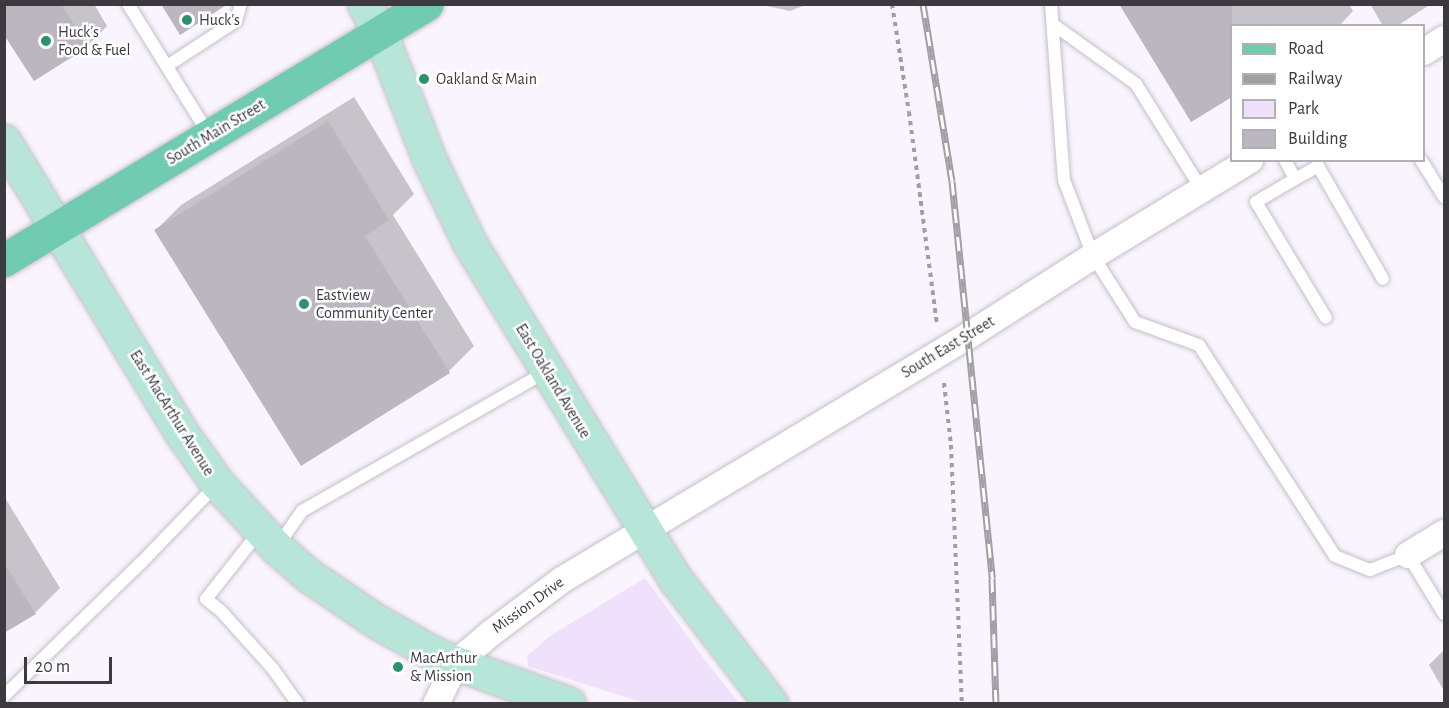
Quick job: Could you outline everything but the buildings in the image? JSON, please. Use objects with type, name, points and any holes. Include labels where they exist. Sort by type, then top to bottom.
[{"type":"main road","name":"East Oakland Avenue","points":[[364,4],[381,33],[429,159],[470,244],[676,580],[771,704]]},
{"type":"main road","name":"South Main Street","points":[[4,260],[418,10]]},
{"type":"main road","name":"East MacArthur Avenue","points":[[4,141],[183,435],[217,483],[268,540],[308,574],[376,621],[456,663],[569,704]]},
{"type":"street","name":"South East Street","points":[[643,529],[968,336],[1247,162]]},
{"type":"street","name":"Mission Drive","points":[[436,704],[456,663],[490,633],[562,580],[643,529]]},
{"type":"street","points":[[1408,555],[1444,533]]},
{"type":"lane","points":[[128,4],[210,136]]},
{"type":"lane","points":[[167,66],[236,21],[241,4]]},
{"type":"lane","points":[[1051,4],[1065,180],[1093,256],[1135,322],[1199,345],[1335,556],[1370,570],[1408,555],[1444,614]]},
{"type":"lane","points":[[1054,25],[1136,84],[1202,190]]},
{"type":"lane","points":[[1286,162],[1295,179]]},
{"type":"lane","points":[[1422,162],[1444,198]]},
{"type":"lane","points":[[1326,318],[1256,201],[1318,166],[1383,279]]},
{"type":"lane","points":[[298,704],[273,669],[221,611],[206,598],[268,540],[302,512],[548,372]]},
{"type":"lane","points":[[4,696],[141,563],[217,483]]},
{"type":"green space","points":[[645,578],[739,703],[644,703],[528,666],[527,656],[550,636]]},
{"type":"railway","points":[[923,4],[952,181],[992,578],[996,704]]},
{"type":"place","name":"Huck's","points":[[187,20]]},
{"type":"place","name":"Huck's Food & Fuel","points":[[46,41]]},
{"type":"place","name":"Oakland & Main","points":[[424,79]]},
{"type":"place","name":"Eastview Community Center","points":[[304,304]]},
{"type":"place","name":"MacArthur & Mission","points":[[398,667]]}]
